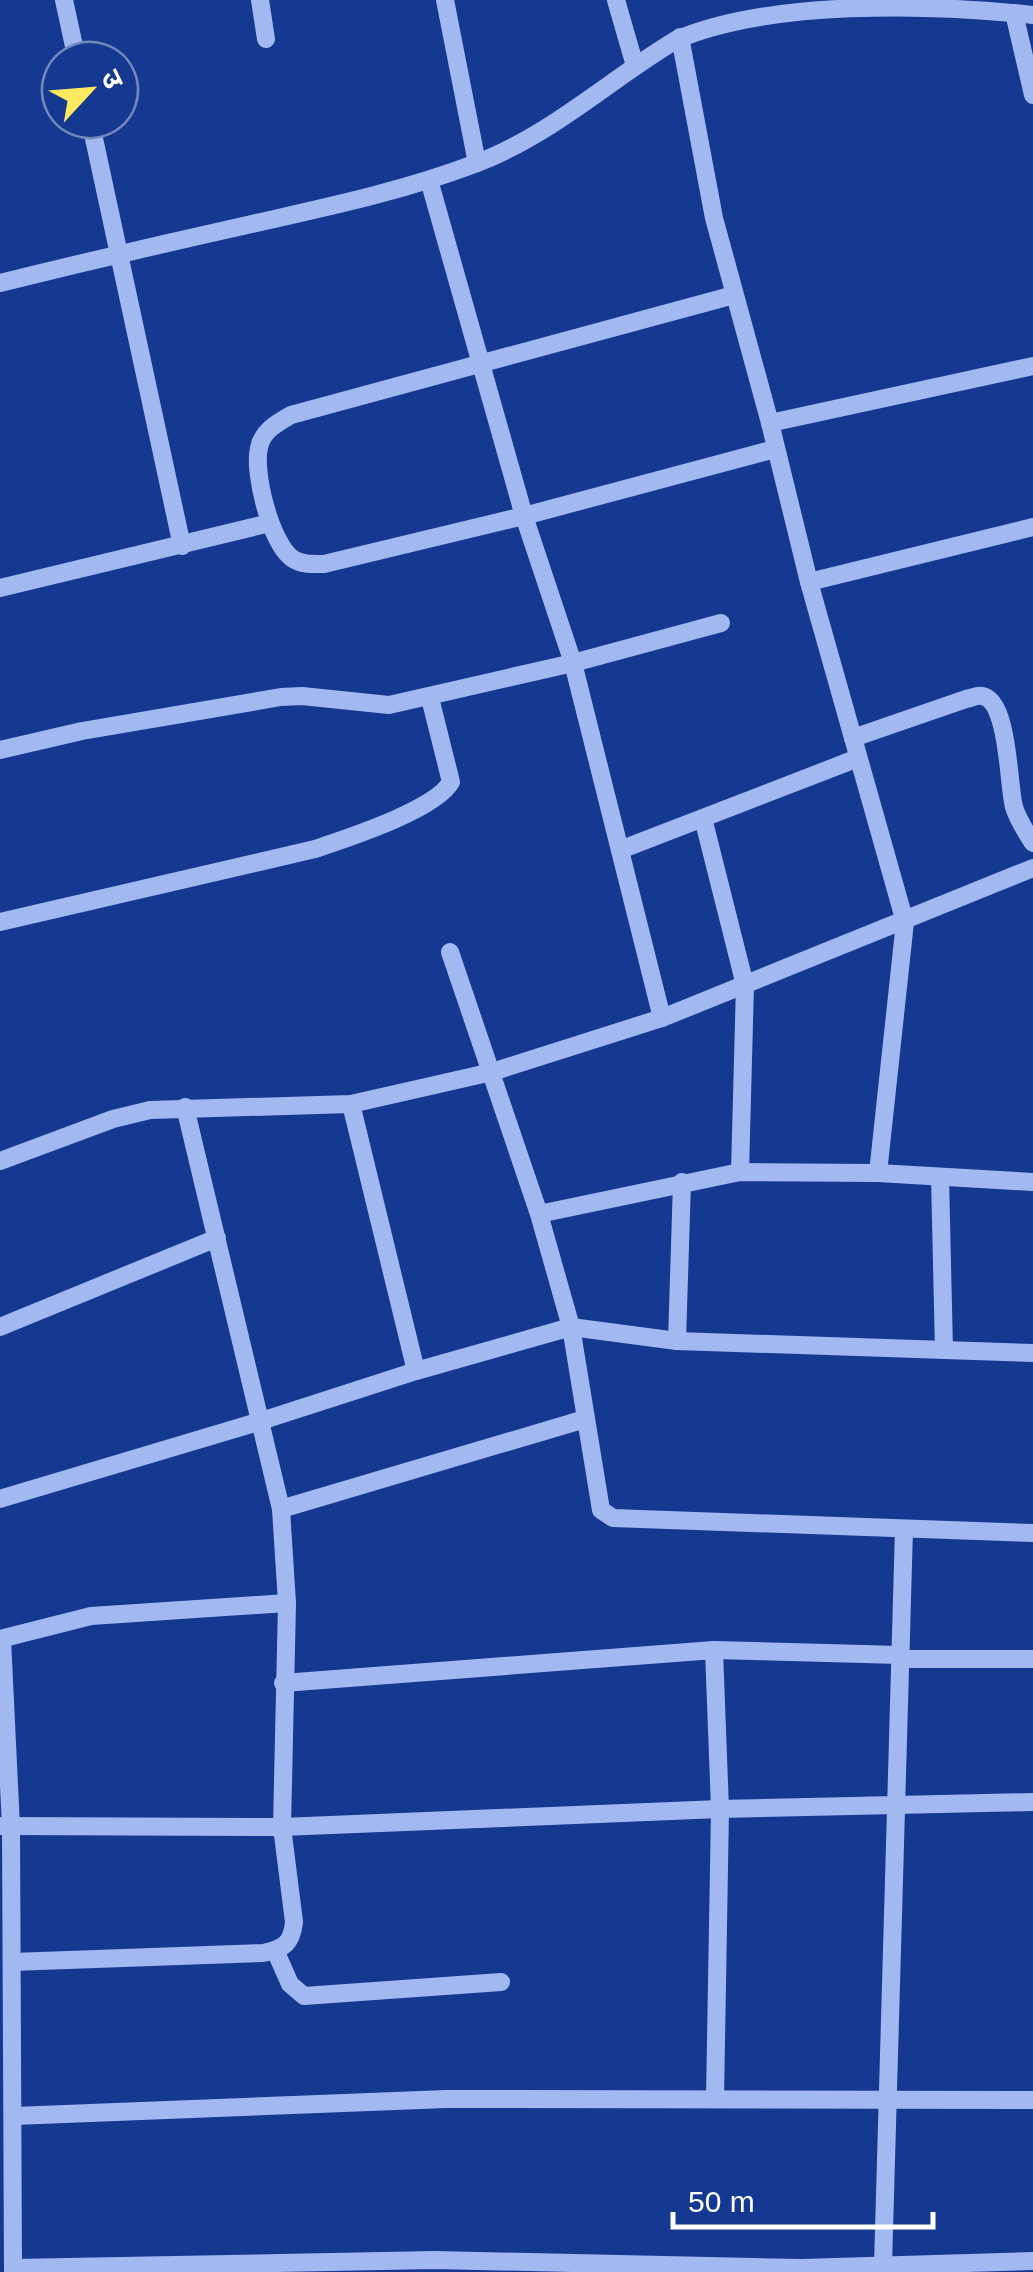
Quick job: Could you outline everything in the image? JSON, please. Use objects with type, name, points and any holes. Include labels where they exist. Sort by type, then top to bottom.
[{"type":"street","points":[[64,0],[73,40]]},
{"type":"street","points":[[260,0],[266,39]]},
{"type":"street","points":[[445,0],[477,163]]},
{"type":"street","points":[[616,0],[635,66]]},
{"type":"street","points":[[0,283],[395,192],[477,163],[554,124],[680,37],[758,10],[828,0],[1024,14],[1033,96]]},
{"type":"street","points":[[680,37],[714,218],[808,582],[904,922],[878,1173]]},
{"type":"street","points":[[94,140],[182,546]]},
{"type":"street","points":[[428,180],[524,516],[573,663],[662,1018]]},
{"type":"street","points":[[734,295],[291,414],[264,434],[258,449],[270,523],[291,558],[305,564],[324,564],[776,449]]},
{"type":"street","points":[[770,423],[1033,366]]},
{"type":"street","points":[[0,588],[270,523]]},
{"type":"street","points":[[808,582],[1033,526]]},
{"type":"street","points":[[0,750],[82,731],[282,697],[376,705],[430,698],[722,623]]},
{"type":"street","points":[[852,738],[982,696],[1000,712],[1014,808],[1033,843]]},
{"type":"street","points":[[0,922],[315,849],[416,808],[444,791],[451,782],[430,698]]},
{"type":"street","points":[[620,850],[858,758]]},
{"type":"street","points":[[703,818],[744,985],[740,1172]]},
{"type":"street","points":[[0,1161],[113,1119],[150,1110],[352,1104],[492,1072],[662,1018],[1033,868]]},
{"type":"street","points":[[450,952],[539,1214],[570,1326],[601,1510],[613,1518],[1033,1532]]},
{"type":"street","points":[[352,1104],[416,1370]]},
{"type":"street","points":[[8,1970],[275,1950],[286,1946],[293,1937],[282,1827],[287,1602],[282,1510],[185,1108]]},
{"type":"street","points":[[539,1214],[740,1172],[878,1173],[1033,1182]]},
{"type":"street","points":[[940,1177],[944,1350]]},
{"type":"street","points":[[677,1341],[682,1182]]},
{"type":"street","points":[[0,1327],[217,1238]]},
{"type":"street","points":[[0,1499],[570,1326],[677,1341],[1033,1353]]},
{"type":"street","points":[[282,1510],[585,1420]]},
{"type":"street","points":[[883,2265],[904,1529]]},
{"type":"street","points":[[287,1602],[90,1616],[1,1639],[10,2109],[7,2248],[13,2270],[435,2260],[802,2268],[1033,2260]]},
{"type":"street","points":[[283,1683],[714,1650],[1033,1659]]},
{"type":"street","points":[[714,1650],[720,1810],[714,2100]]},
{"type":"street","points":[[6,1826],[282,1827],[1033,1802]]},
{"type":"street","points":[[275,1950],[290,1984],[304,1996],[500,1982]]},
{"type":"street","points":[[10,2109],[446,2099],[1033,2100]]}]
